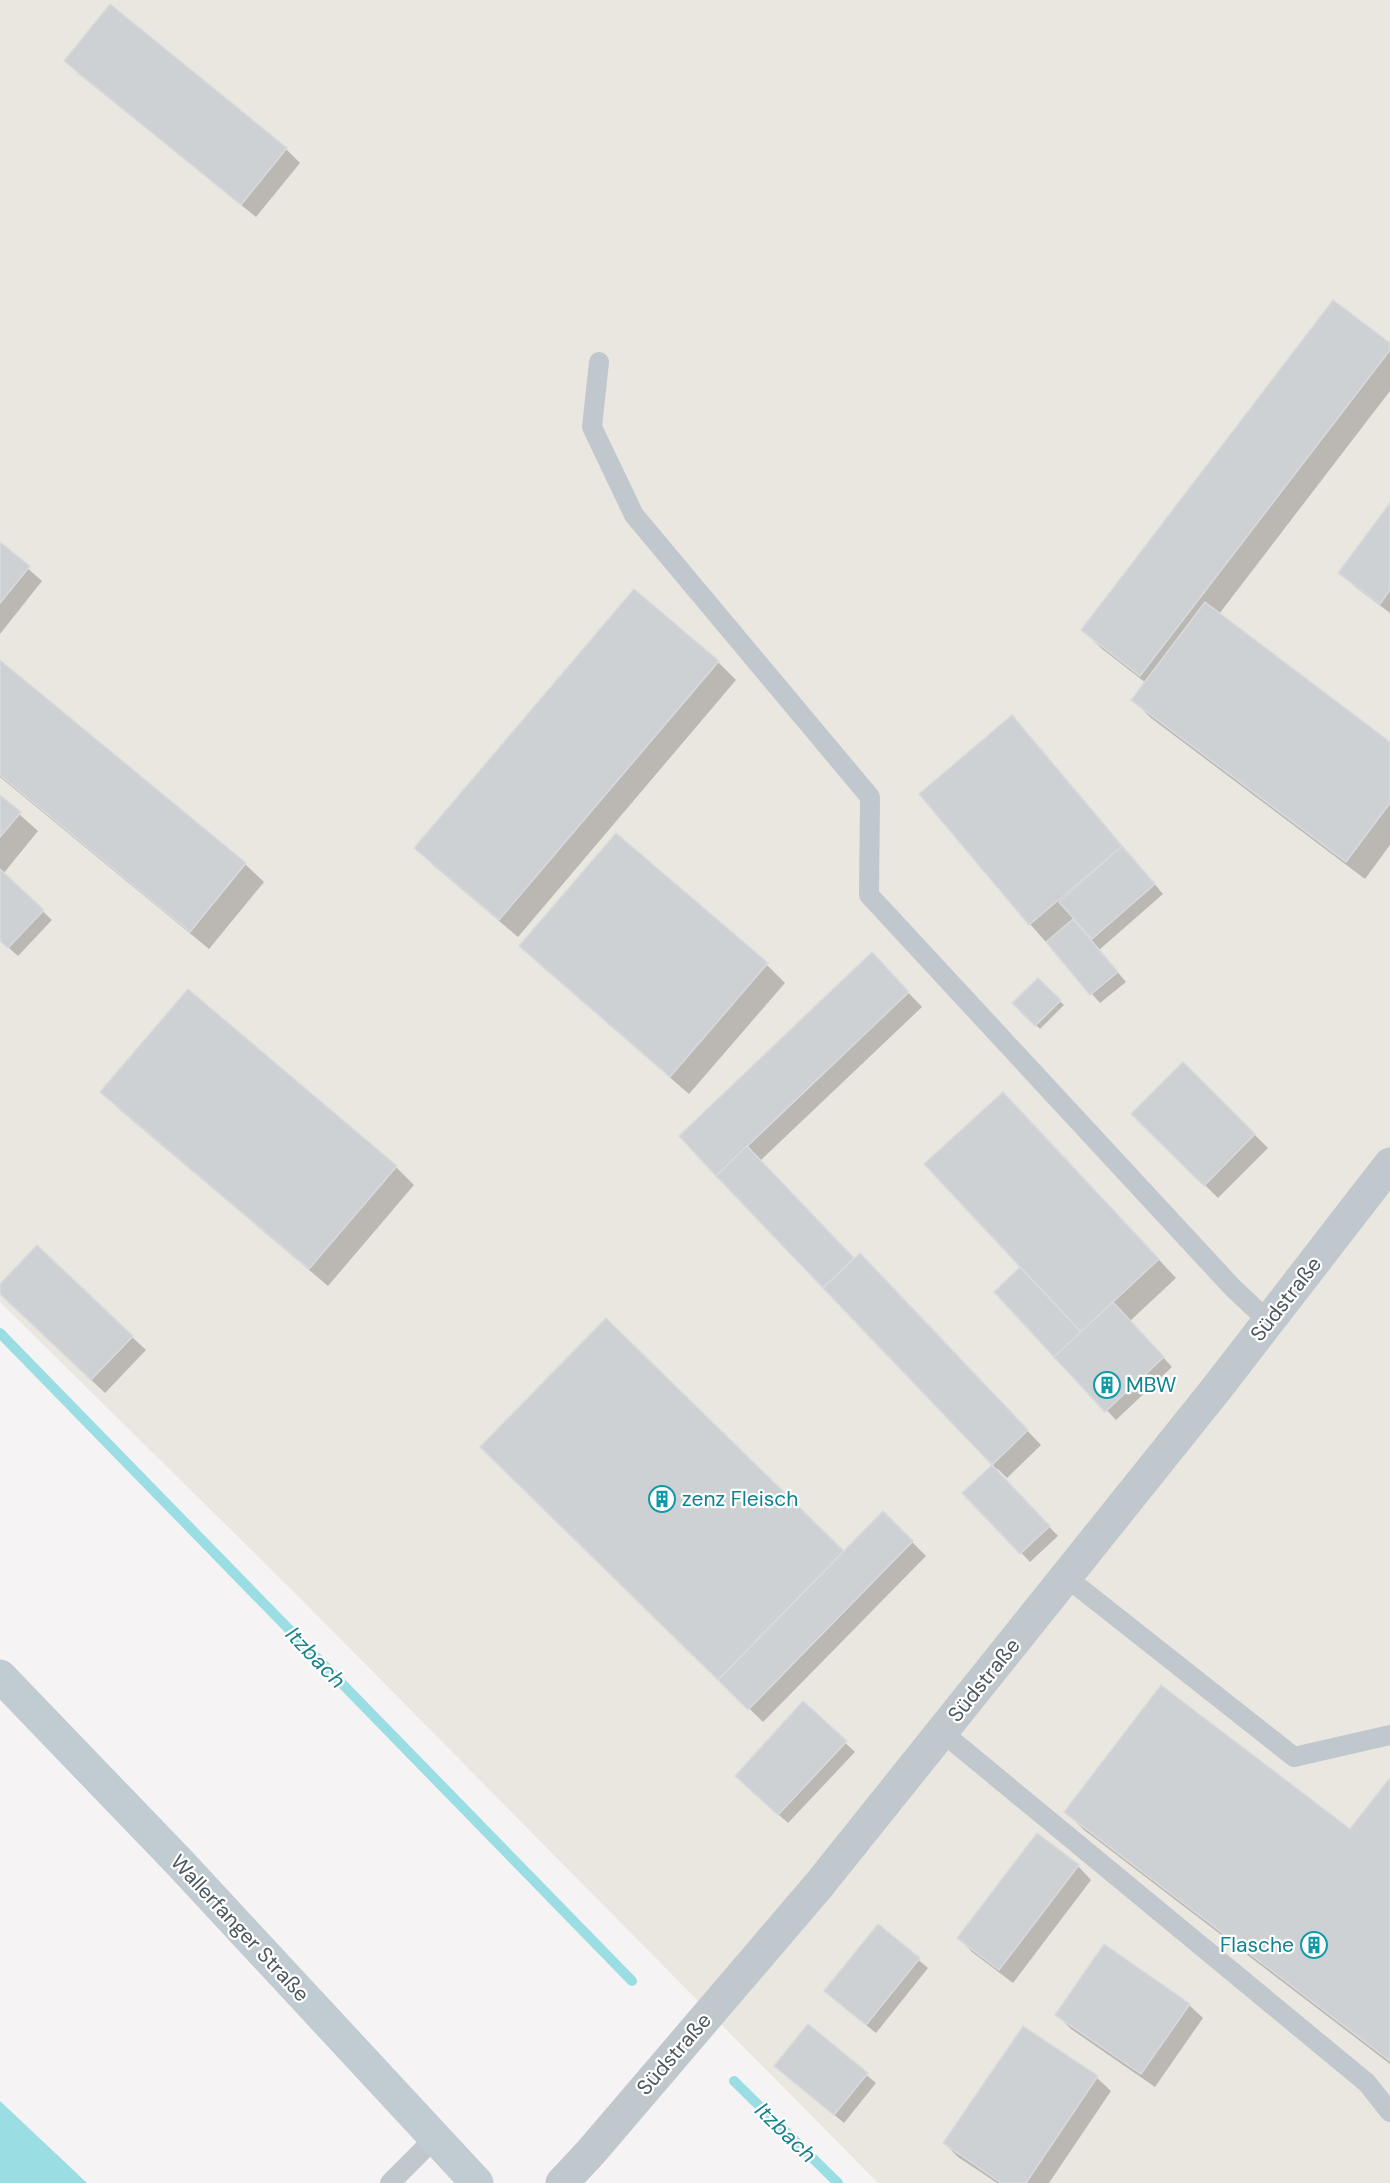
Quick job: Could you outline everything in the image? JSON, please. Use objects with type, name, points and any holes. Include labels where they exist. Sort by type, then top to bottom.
[{"type":"main road","name":"Wallerfanger Straße","points":[[4,1691],[180,1863],[477,2183]]},
{"type":"street","name":"Südstraße","points":[[562,2183],[819,1885],[1269,1322],[1390,1164]]},
{"type":"lane","points":[[599,362],[592,427],[633,515],[870,797],[868,895],[1233,1288],[1269,1322]]},
{"type":"lane","points":[[1066,1577],[1294,1757],[1390,1735]]},
{"type":"lane","points":[[942,1732],[1367,2083],[1390,2112]]},
{"type":"lane","points":[[390,2183],[435,2138]]},
{"type":"shaded area","points":[[0,0],[1390,0],[1390,2183],[878,2183],[300,1598],[0,1302]]},
{"type":"water","points":[[0,2101],[87,2183],[0,2183]]},
{"type":"building","points":[[110,4],[287,148],[241,205],[64,61]]},
{"type":"building","points":[[1333,300],[1390,343],[1390,350],[1140,676],[1081,630]]},
{"type":"building","points":[[1390,503],[1390,590],[1380,604],[1338,573]]},
{"type":"building","points":[[0,542],[30,566],[0,603]]},
{"type":"building","points":[[634,589],[719,661],[499,920],[414,848]]},
{"type":"building","points":[[1205,602],[1390,742],[1390,803],[1346,862],[1131,700]]},
{"type":"building","points":[[0,660],[246,863],[190,932],[0,775]]},
{"type":"building","points":[[1012,715],[1122,846],[1029,925],[919,794]]},
{"type":"building","points":[[0,795],[21,812],[0,837]]},
{"type":"building","points":[[616,833],[768,963],[670,1077],[519,946]]},
{"type":"building","points":[[1122,846],[1155,884],[1092,939],[1059,902]]},
{"type":"building","points":[[0,869],[44,910],[8,948],[0,941]]},
{"type":"building","points":[[1073,919],[1118,972],[1090,995],[1046,942]]},
{"type":"building","points":[[872,952],[909,992],[716,1176],[679,1136]]},
{"type":"building","points":[[1038,978],[1061,1000],[1035,1026],[1012,1003]]},
{"type":"building","points":[[188,989],[397,1166],[309,1269],[100,1092]]},
{"type":"building","points":[[1183,1062],[1255,1134],[1204,1186],[1131,1114]]},
{"type":"building","points":[[1003,1092],[1159,1259],[1081,1332],[924,1164]]},
{"type":"building","points":[[747,1146],[854,1258],[823,1288],[716,1176]]},
{"type":"building","points":[[37,1245],[133,1336],[91,1380],[0,1294],[0,1284]]},
{"type":"building","points":[[860,1253],[1028,1430],[992,1465],[823,1288]]},
{"type":"building","points":[[1020,1267],[1081,1332],[1054,1357],[994,1292]]},
{"type":"building","name":"MBW","points":[[1113,1302],[1164,1357],[1105,1412],[1054,1357]]},
{"type":"building","name":"zenz Fleisch","points":[[606,1318],[844,1551],[718,1680],[480,1447]]},
{"type":"building","points":[[992,1465],[1050,1526],[1020,1554],[962,1493]]},
{"type":"building","points":[[883,1511],[913,1541],[748,1710],[718,1680]]},
{"type":"building","name":"Flasche","points":[[1161,1685],[1350,1829],[1390,1780],[1390,2061],[1064,1812]]},
{"type":"building","points":[[803,1701],[847,1741],[778,1815],[735,1776]]},
{"type":"building","points":[[1037,1833],[1079,1865],[999,1970],[957,1938]]},
{"type":"building","points":[[878,1924],[920,1958],[866,2025],[824,1991]]},
{"type":"building","points":[[1104,1944],[1190,2004],[1141,2074],[1055,2015]]},
{"type":"building","points":[[808,2024],[868,2073],[834,2115],[774,2066]]},
{"type":"building","points":[[1023,2026],[1098,2076],[1026,2183],[1001,2183],[943,2143]]},
{"type":"waterway","name":"Itzbach","points":[[0,1333],[632,1981]]},
{"type":"waterway","name":"Itzbach","points":[[734,2081],[838,2183]]},
{"type":"place","name":"MBW","points":[[1107,1385]]},
{"type":"place","name":"zenz Fleisch","points":[[662,1499]]},
{"type":"place","name":"Flasche","points":[[1314,1945]]}]
